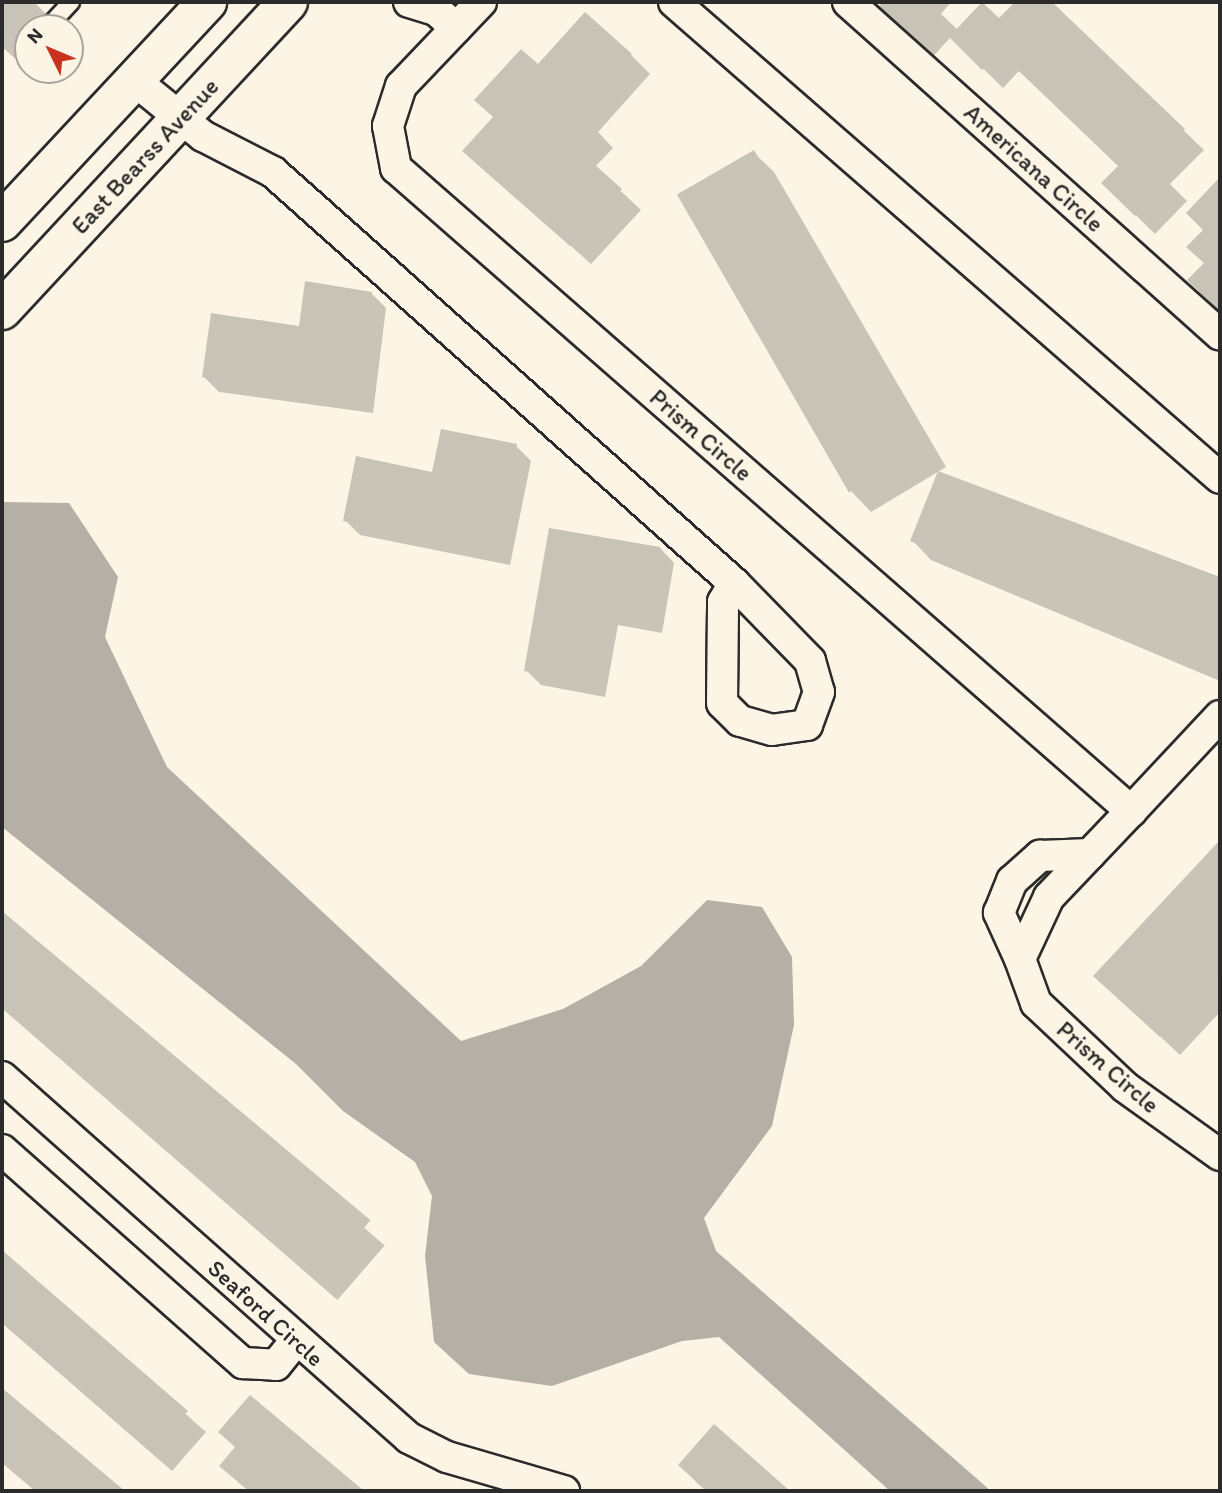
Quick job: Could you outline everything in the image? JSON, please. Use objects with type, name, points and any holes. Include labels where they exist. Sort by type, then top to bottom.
[{"type":"main road","points":[[2,222],[207,2]]},
{"type":"main road","name":"East Bearss Avenue","points":[[2,310],[288,2]]},
{"type":"street","name":"Prism Circle","points":[[481,2],[434,11],[401,86],[388,126],[396,168],[1131,811]]},
{"type":"street","points":[[674,2],[1220,478]]},
{"type":"street","name":"Americana Circle","points":[[848,2],[1220,335]]},
{"type":"street","points":[[134,80],[180,118],[273,172],[734,583],[810,661],[819,692],[807,725],[772,730],[740,721],[722,703],[723,602],[734,583]]},
{"type":"street","points":[[1020,959],[1049,897],[1220,716]]},
{"type":"street","name":"Prism Circle","points":[[1090,853],[1040,856],[1012,881],[999,913],[1036,1003],[1125,1087],[1220,1155]]},
{"type":"street","name":"Seaford Circle","points":[[2,1077],[296,1340],[427,1449],[564,1491]]},
{"type":"street","points":[[2,1150],[243,1363],[276,1365],[296,1340]]},
{"type":"shaded area","points":[[2,502],[69,503],[118,577],[105,637],[167,767],[461,1041],[563,1009],[641,966],[707,900],[762,907],[792,957],[794,1025],[772,1126],[704,1218],[716,1251],[991,1491],[890,1491],[719,1337],[682,1341],[552,1386],[469,1374],[434,1342],[425,1256],[432,1196],[415,1162],[343,1111],[296,1064],[2,827]]},
{"type":"building","points":[[2,2],[36,2],[26,14],[14,14],[14,27],[2,41]]},
{"type":"building","points":[[883,2],[930,2],[939,9],[905,46],[871,15]]},
{"type":"building","points":[[982,2],[999,18],[1015,2],[1052,2],[1185,129],[1152,164],[1168,180],[1135,216],[1101,183],[1118,166],[999,52],[982,70],[949,37]]},
{"type":"building","points":[[585,12],[632,54],[579,112],[595,127],[576,148],[622,189],[570,246],[462,151],[493,117],[474,100],[521,49],[538,64]]},
{"type":"building","points":[[754,150],[926,448],[849,492],[677,194]]},
{"type":"building","points":[[1220,177],[1220,312],[1187,280],[1204,263],[1186,247],[1203,230],[1186,213]]},
{"type":"building","points":[[305,281],[372,292],[358,399],[202,377],[211,313],[299,326]]},
{"type":"building","points":[[441,429],[517,444],[495,551],[343,521],[356,456],[432,472]]},
{"type":"building","points":[[938,471],[1220,577],[1220,671],[910,541]]},
{"type":"building","points":[[549,528],[660,547],[648,619],[603,611],[591,683],[524,671]]},
{"type":"building","points":[[1220,840],[1220,972],[1160,1037],[1093,976]]},
{"type":"building","points":[[2,911],[370,1220],[324,1276],[2,1006]]},
{"type":"building","points":[[2,1250],[188,1411],[152,1453],[2,1323]]},
{"type":"building","points":[[2,1388],[125,1491],[36,1491],[2,1462]]},
{"type":"building","points":[[250,1395],[364,1491],[249,1491],[219,1466],[235,1447],[218,1432]]},
{"type":"building","points":[[714,1424],[790,1491],[707,1491],[678,1465]]}]
